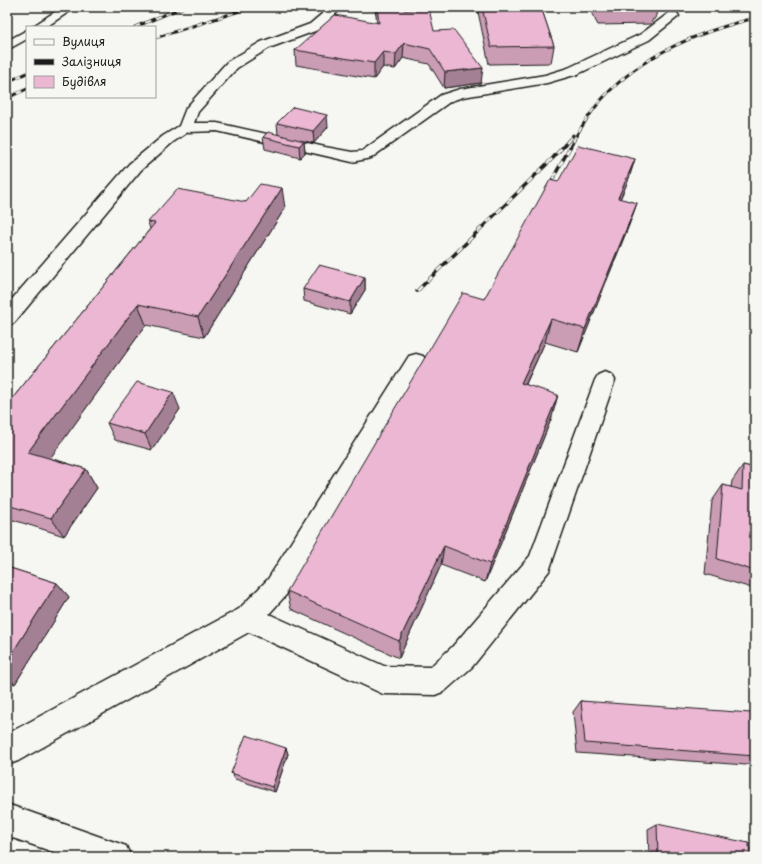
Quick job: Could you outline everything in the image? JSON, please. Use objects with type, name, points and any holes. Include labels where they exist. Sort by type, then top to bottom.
[{"type":"main road","points":[[40,26],[70,7]]},
{"type":"main road","points":[[185,128],[191,111],[232,65],[265,45],[314,27],[337,7]]},
{"type":"main road","points":[[7,318],[135,167],[168,139],[185,128],[218,127],[325,152],[352,156],[366,155],[446,98],[460,93],[547,79],[573,71],[645,37],[673,16]]},
{"type":"main road","points":[[7,46],[26,35]]},
{"type":"main road","points":[[7,750],[248,618],[277,587],[416,361]]},
{"type":"main road","points":[[248,618],[383,680],[435,681],[462,657],[540,563],[605,380]]},
{"type":"main road","points":[[7,820],[115,857]]},
{"type":"building","points":[[377,7],[403,7],[404,10],[429,9],[434,31],[454,30],[483,68],[445,72],[430,49],[404,43],[396,54],[383,52],[374,63],[295,50],[335,15],[379,23]]},
{"type":"building","points":[[482,7],[541,7],[554,46],[491,47]]},
{"type":"building","points":[[293,107],[327,115],[313,131],[277,123]]},
{"type":"building","points":[[268,132],[304,141],[299,146],[263,137]]},
{"type":"building","points":[[578,145],[635,159],[618,198],[637,203],[585,329],[551,319],[521,383],[558,395],[490,564],[444,546],[399,641],[287,591],[463,293],[484,299],[550,180],[558,182]]},
{"type":"building","points":[[260,184],[282,188],[198,317],[138,304],[28,452],[86,469],[51,518],[7,505],[7,405],[155,223],[148,222],[177,189],[246,202]]},
{"type":"building","points":[[319,265],[365,277],[350,302],[303,289]]},
{"type":"building","points":[[137,382],[173,392],[145,434],[107,423]]},
{"type":"building","points":[[743,465],[755,468],[755,571],[717,559],[723,485],[742,490]]},
{"type":"building","points":[[7,567],[57,583],[7,661]]},
{"type":"building","points":[[581,701],[751,713],[755,730],[755,756],[585,743]]},
{"type":"building","points":[[246,735],[286,748],[272,787],[231,773]]},
{"type":"building","points":[[657,824],[749,843],[750,857],[658,856]]},
{"type":"railway","points":[[137,26],[183,7]]},
{"type":"railway","points":[[156,38],[252,7]]},
{"type":"railway","points":[[573,141],[603,98],[636,69],[654,57],[692,38],[713,30],[755,18]]},
{"type":"railway","points":[[7,82],[26,73]]},
{"type":"railway","points":[[7,98],[26,89]]},
{"type":"railway","points":[[568,141],[573,135]]},
{"type":"railway","points":[[417,291],[553,158],[569,140]]},
{"type":"railway","points":[[546,191],[574,140]]}]
